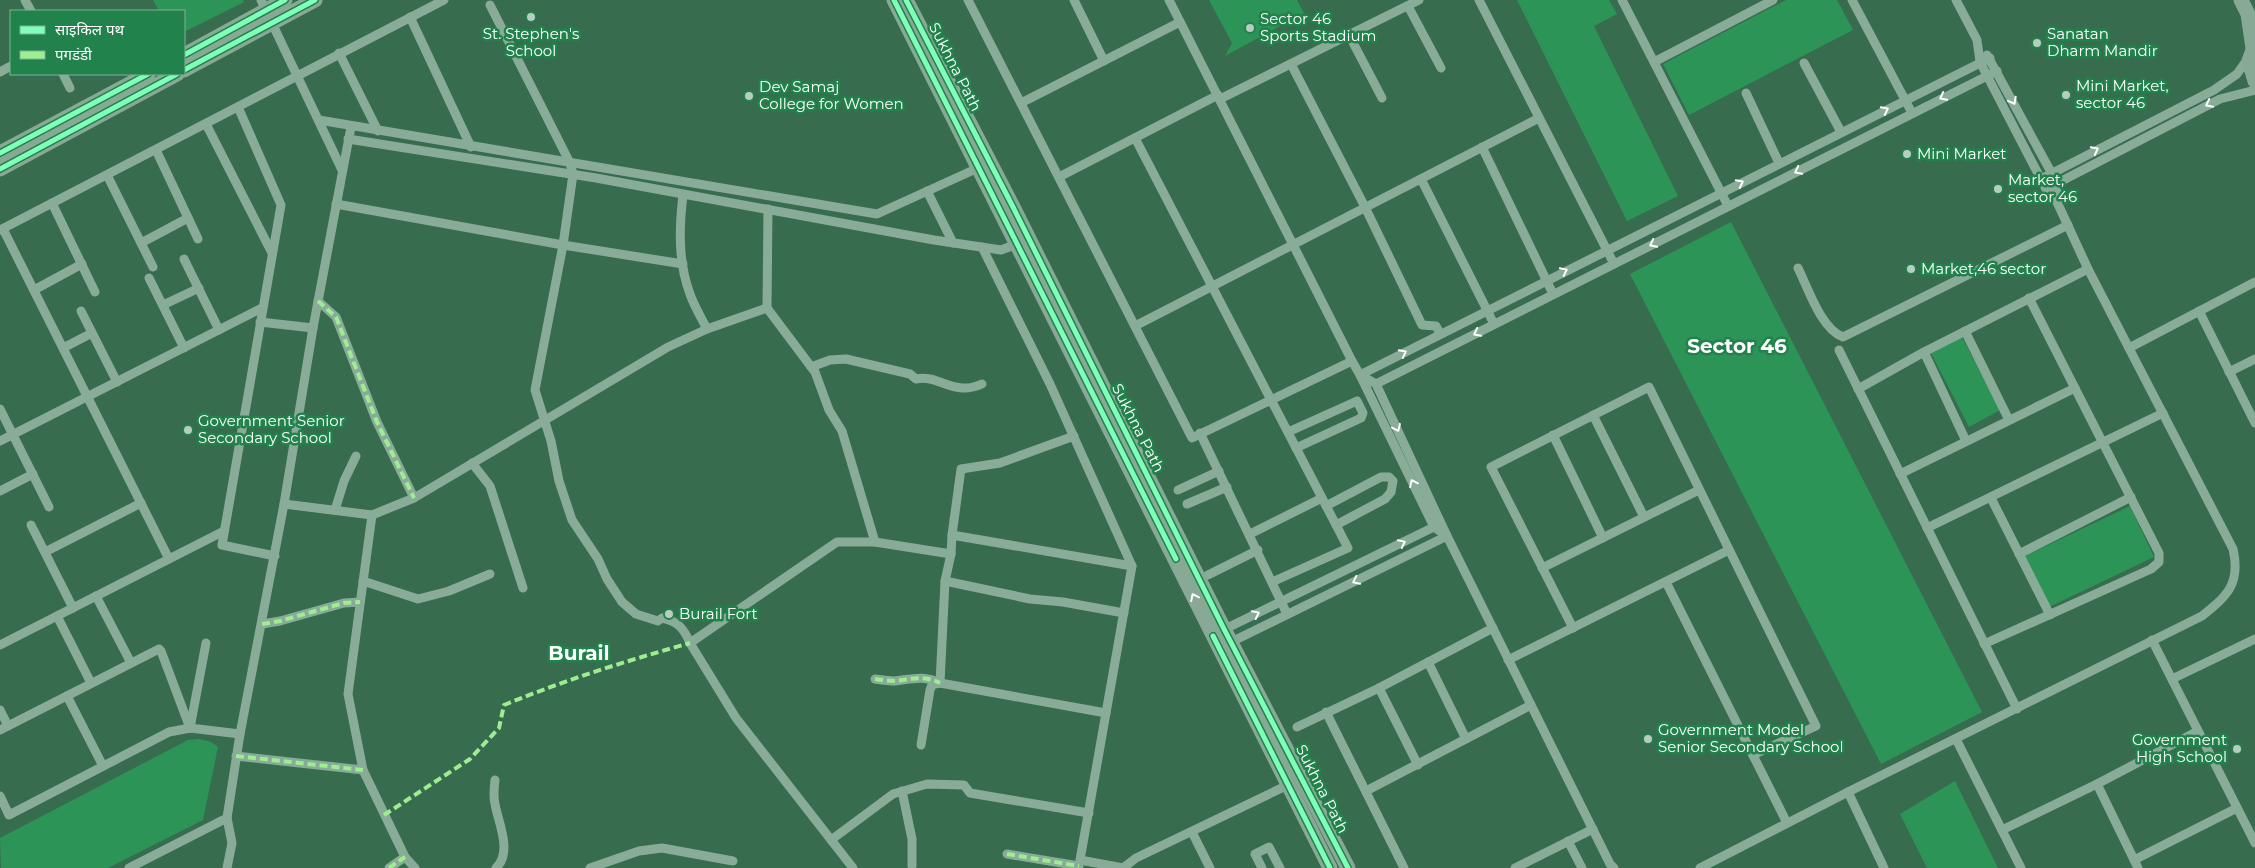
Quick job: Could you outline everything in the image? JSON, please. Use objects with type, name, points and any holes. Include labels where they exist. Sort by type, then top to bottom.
[{"type":"main road","points":[[185,54],[285,0]]},
{"type":"main road","points":[[185,69],[266,11],[314,0]]},
{"type":"main road","name":"Sukhna Path","points":[[894,0],[1017,244],[1222,639],[1303,778],[1348,868]]},
{"type":"main road","name":"Sukhna Path","points":[[906,0],[1009,199],[1222,639],[1288,785],[1330,868]]},
{"type":"main road","points":[[2241,0],[2248,14],[2253,49],[2249,67],[2255,82]]},
{"type":"main road","points":[[0,153],[146,75]]},
{"type":"main road","points":[[0,169],[175,75]]},
{"type":"street","points":[[169,559],[2,229],[444,0]]},
{"type":"street","points":[[968,0],[1192,438],[1352,362]]},
{"type":"street","points":[[1074,0],[1104,61]]},
{"type":"street","points":[[1170,0],[1360,375],[1434,527],[1447,536]]},
{"type":"street","points":[[1059,177],[1134,138],[1291,64],[1419,0]]},
{"type":"street","points":[[1479,0],[1614,264]]},
{"type":"street","points":[[1622,0],[1728,206]]},
{"type":"street","points":[[1654,62],[1773,0]]},
{"type":"street","points":[[1852,0],[1912,113]]},
{"type":"street","points":[[1700,868],[1848,792],[2202,616],[2226,597],[2234,578],[2236,562],[2233,549],[2088,269],[2057,202],[2041,179],[1980,62],[1977,40],[1956,0]]},
{"type":"street","points":[[490,5],[570,163],[572,174],[563,245],[535,390],[572,520],[598,559],[622,602],[644,618],[658,621],[662,618],[673,620],[684,630],[736,718],[853,868]]},
{"type":"street","points":[[1408,6],[1441,68]]},
{"type":"street","points":[[266,11],[342,170]]},
{"type":"street","points":[[410,17],[471,147]]},
{"type":"street","points":[[1021,103],[1180,22]]},
{"type":"street","points":[[1349,35],[1382,98]]},
{"type":"street","points":[[1979,48],[1990,58],[2057,183],[2057,202]]},
{"type":"street","points":[[2041,179],[2051,172],[2214,90],[2237,74],[2253,49]]},
{"type":"street","points":[[339,53],[378,130]]},
{"type":"street","points":[[1360,375],[1990,58]]},
{"type":"street","points":[[1804,63],[1841,132]]},
{"type":"street","points":[[1291,64],[1365,207],[1422,325],[1436,326],[1440,334]]},
{"type":"street","points":[[1376,384],[1996,70]]},
{"type":"street","points":[[64,75],[70,88]]},
{"type":"street","points":[[2046,188],[2220,99],[2255,90]]},
{"type":"street","points":[[1746,93],[1779,163]]},
{"type":"street","points":[[238,108],[281,204],[222,545],[275,556]]},
{"type":"street","points":[[1135,326],[1539,118]]},
{"type":"street","points":[[319,120],[351,127],[877,214],[978,168]]},
{"type":"street","points":[[206,124],[272,254]]},
{"type":"street","points":[[227,868],[232,843],[227,818],[236,756],[275,556],[313,328],[351,127]]},
{"type":"street","points":[[1134,138],[1348,548],[1272,582]]},
{"type":"street","points":[[348,139],[572,174],[1001,250],[1017,244]]},
{"type":"street","points":[[1482,147],[1553,294]]},
{"type":"street","points":[[156,150],[198,239]]},
{"type":"street","points":[[107,175],[152,267]]},
{"type":"street","points":[[1421,179],[1494,324]]},
{"type":"street","points":[[927,191],[953,242]]},
{"type":"street","points":[[683,195],[680,235],[682,264],[689,293],[707,329]]},
{"type":"street","points":[[52,203],[96,292]]},
{"type":"street","points":[[336,204],[563,245],[682,264]]},
{"type":"street","points":[[768,209],[767,308],[811,367],[829,410],[842,430],[875,542]]},
{"type":"street","points":[[141,244],[188,218]]},
{"type":"street","points":[[1798,268],[1826,325],[1835,334],[1843,337],[2068,225]]},
{"type":"street","points":[[982,247],[1074,436],[1132,566],[1079,865]]},
{"type":"street","points":[[184,259],[219,330]]},
{"type":"street","points":[[34,290],[82,264]]},
{"type":"street","points":[[1858,388],[1924,352],[2088,269]]},
{"type":"street","points":[[149,278],[184,348]]},
{"type":"street","points":[[2129,348],[2255,282]]},
{"type":"street","points":[[163,305],[199,288]]},
{"type":"street","points":[[1984,644],[2151,569],[2159,562],[2159,553],[2029,298]]},
{"type":"street","points":[[318,301],[336,317],[377,422],[414,498]]},
{"type":"street","points":[[0,441],[262,308]]},
{"type":"street","points":[[284,504],[372,515],[414,498],[668,348],[707,329],[767,308]]},
{"type":"street","points":[[81,311],[117,382]]},
{"type":"street","points":[[2199,311],[2255,422]]},
{"type":"street","points":[[260,322],[313,328]]},
{"type":"street","points":[[1965,331],[2009,420]]},
{"type":"street","points":[[63,348],[92,333]]},
{"type":"street","points":[[1839,350],[2016,709]]},
{"type":"street","points":[[1924,352],[1966,441]]},
{"type":"street","points":[[811,367],[830,360],[846,359],[910,374],[916,379],[928,379],[951,387],[969,389],[982,384]]},
{"type":"street","points":[[2229,372],[2255,359]]},
{"type":"street","points":[[1360,375],[1376,384],[1447,536],[1610,864],[1614,868]]},
{"type":"street","points":[[1573,628],[1491,467],[1649,387],[1816,726],[1753,755]]},
{"type":"street","points":[[1900,474],[2075,388]]},
{"type":"street","points":[[1288,432],[1356,402],[1360,406],[1363,413],[1361,418],[1296,448]]},
{"type":"street","points":[[0,409],[50,507]]},
{"type":"street","points":[[1926,528],[2163,413]]},
{"type":"street","points":[[1593,415],[1644,517]]},
{"type":"street","points":[[1200,434],[1258,550],[1287,614]]},
{"type":"street","points":[[1553,435],[1603,538]]},
{"type":"street","points":[[940,683],[945,581],[951,554],[961,469],[1000,462],[1074,436]]},
{"type":"street","points":[[335,510],[344,481],[356,456]]},
{"type":"street","points":[[472,463],[490,486],[523,588]]},
{"type":"street","points":[[1178,490],[1219,471]]},
{"type":"street","points":[[0,491],[33,474]]},
{"type":"street","points":[[1250,534],[1381,478],[1389,477],[1393,481],[1391,492],[1385,499],[1336,525]]},
{"type":"street","points":[[1187,504],[1227,487]]},
{"type":"street","points":[[1542,568],[1699,490]]},
{"type":"street","points":[[2019,554],[2131,497]]},
{"type":"street","points":[[1991,498],[2050,615]]},
{"type":"street","points":[[44,552],[141,503]]},
{"type":"street","points":[[372,515],[348,694],[363,770],[405,857],[415,868]]},
{"type":"street","points":[[31,525],[73,608]]},
{"type":"street","points":[[1222,639],[1281,602],[1434,527]]},
{"type":"street","points":[[0,644],[224,531]]},
{"type":"street","points":[[952,535],[1132,566]]},
{"type":"street","points":[[1222,639],[1287,614],[1447,536]]},
{"type":"street","points":[[690,643],[837,542],[875,542],[951,554]]},
{"type":"street","points":[[1208,575],[1258,550]]},
{"type":"street","points":[[1508,660],[1729,550]]},
{"type":"street","points":[[363,582],[418,599],[449,592],[490,574]]},
{"type":"street","points":[[945,581],[1030,599],[1063,602],[1124,614]]},
{"type":"street","points":[[1666,582],[1788,823]]},
{"type":"street","points":[[96,596],[131,664]]},
{"type":"street","points":[[262,624],[280,622],[344,603],[360,602]]},
{"type":"street","points":[[57,616],[91,683]]},
{"type":"street","points":[[1297,727],[1379,688],[1493,628]]},
{"type":"street","points":[[2172,679],[2255,639]]},
{"type":"street","points":[[2152,640],[2255,843]]},
{"type":"street","points":[[190,728],[206,643]]},
{"type":"street","points":[[0,710],[4,728],[155,651],[161,651],[190,728]]},
{"type":"street","points":[[1428,662],[1466,739]]},
{"type":"street","points":[[875,680],[896,680],[914,677],[932,679],[940,683],[1106,713]]},
{"type":"street","points":[[921,745],[930,690],[932,685],[940,683]]},
{"type":"street","points":[[1379,688],[1418,765]]},
{"type":"street","points":[[67,696],[103,766]]},
{"type":"street","points":[[1366,791],[1531,705]]},
{"type":"street","points":[[1326,712],[1404,868]]},
{"type":"street","points":[[0,796],[9,815],[169,732],[190,728],[240,734]]},
{"type":"street","points":[[2002,830],[2097,784],[2198,731]]},
{"type":"street","points":[[1956,739],[2021,868]]},
{"type":"street","points":[[236,756],[363,770]]},
{"type":"street","points":[[1007,854],[1079,865],[1123,868],[1136,858],[1303,778]]},
{"type":"street","points":[[495,780],[495,805],[500,819],[504,849],[503,860],[496,868]]},
{"type":"street","points":[[831,840],[893,794],[927,784],[964,785],[970,793],[1089,813]]},
{"type":"street","points":[[2097,784],[2136,864],[2237,808]]},
{"type":"street","points":[[902,791],[912,839],[912,866]]},
{"type":"street","points":[[1848,792],[1884,868]]},
{"type":"street","points":[[129,868],[227,818]]},
{"type":"street","points":[[1515,868],[1593,829]]},
{"type":"street","points":[[1192,832],[1210,868]]},
{"type":"street","points":[[1568,841],[1582,868]]},
{"type":"street","points":[[1262,868],[1255,854],[1269,847],[1280,868]]},
{"type":"street","points":[[590,868],[638,851],[662,848],[733,861]]},
{"type":"street","points":[[389,868],[405,857]]},
{"type":"green space","points":[[153,0],[243,0],[244,2],[185,32],[185,10],[158,10]]},
{"type":"green space","name":"Sector 46 Sports Stadium","points":[[1209,0],[1297,0],[1304,13],[1225,56],[1232,43]]},
{"type":"green space","points":[[1517,0],[1609,0],[1617,14],[1594,26],[1678,196],[1627,221]]},
{"type":"green space","points":[[1786,0],[1837,0],[1853,30],[1689,115],[1663,64]]},
{"type":"green space","points":[[1731,222],[1982,712],[1881,764],[1630,274]]},
{"type":"green space","points":[[1962,337],[2000,410],[1969,427],[1931,353]]},
{"type":"green space","points":[[2130,506],[2154,557],[2049,607],[2025,556]]},
{"type":"green space","points":[[199,739],[211,742],[218,747],[203,820],[108,868],[1,868],[0,838],[188,740]]},
{"type":"green space","points":[[1955,781],[1998,868],[1927,868],[1900,814]]},
{"type":"marked path","points":[[318,301],[336,317],[377,422],[414,498]]},
{"type":"marked path","points":[[262,624],[280,621],[344,603],[360,602]]},
{"type":"marked path","points":[[384,815],[470,759],[499,728],[504,705],[596,671],[690,643]]},
{"type":"marked path","points":[[875,679],[895,681],[923,678],[940,683]]},
{"type":"marked path","points":[[236,756],[363,770]]},
{"type":"marked path","points":[[1007,854],[1079,866]]},
{"type":"marked path","points":[[389,868],[405,857]]},
{"type":"cycle path","points":[[185,54],[285,0]]},
{"type":"cycle path","points":[[185,69],[315,0]]},
{"type":"cycle path","points":[[894,0],[1176,559]]},
{"type":"cycle path","points":[[906,0],[1013,207],[1224,629],[1348,868]]},
{"type":"cycle path","points":[[0,153],[146,75]]},
{"type":"cycle path","points":[[0,169],[175,75]]},
{"type":"cycle path","points":[[1213,636],[1330,868]]},
{"type":"place","name":"St. Stephen's School","points":[[531,17]]},
{"type":"place","name":"Sector 46 Sports Stadium","points":[[1250,28]]},
{"type":"place","name":"Sanatan Dharm Mandir","points":[[2037,43]]},
{"type":"place","name":"Mini Market, sector 46","points":[[2066,95]]},
{"type":"place","name":"Dev Samaj College for Women","points":[[749,96]]},
{"type":"place","name":"Mini Market","points":[[1907,154]]},
{"type":"place","name":"Market, sector 46","points":[[1998,189]]},
{"type":"place","name":"Market,46 sector","points":[[1911,269]]},
{"type":"place","name":"Government Senior Secondary School","points":[[188,430]]},
{"type":"place","name":"Burail Fort","points":[[669,614]]},
{"type":"place","name":"Government Model Senior Secondary School","points":[[1648,739]]},
{"type":"place","name":"Government High School","points":[[2237,749]]},
{"type":"district","name":"Sector 46","points":[[1737,346]]},
{"type":"district","name":"Burail","points":[[579,653]]}]
